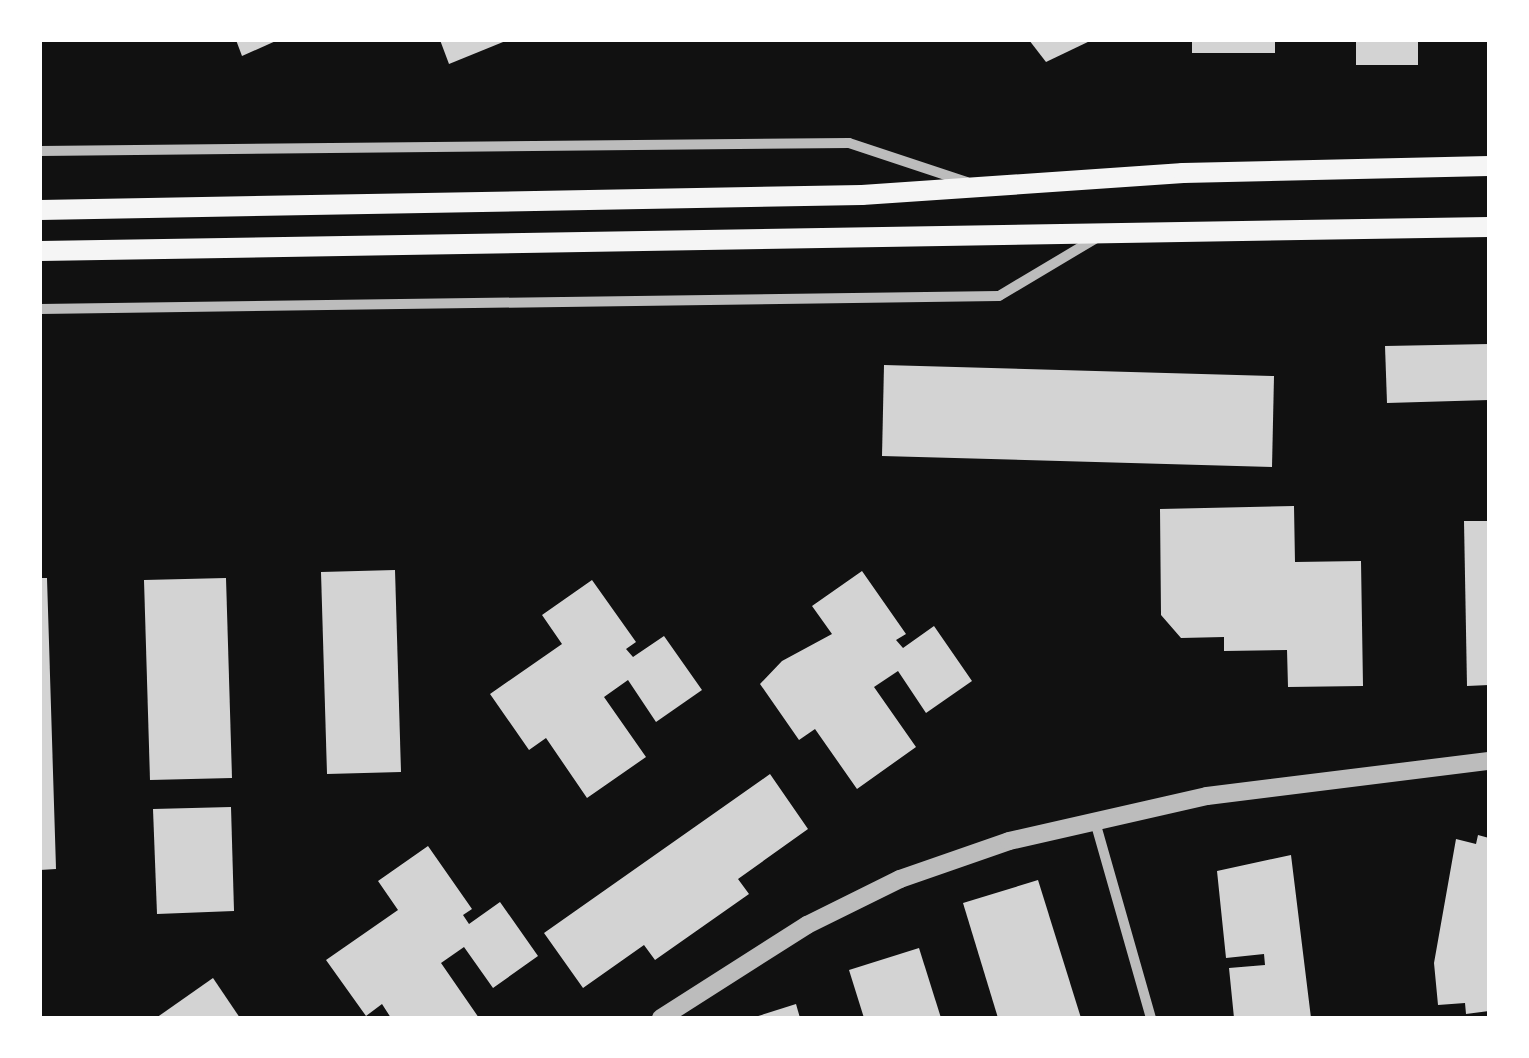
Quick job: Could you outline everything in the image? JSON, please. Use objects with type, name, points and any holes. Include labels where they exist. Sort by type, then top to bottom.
[{"type":"main road","points":[[40,210],[862,195],[1183,173],[1489,166]]},
{"type":"main road","points":[[40,250],[1489,227]]},
{"type":"street","points":[[40,150],[848,143],[982,186]]},
{"type":"street","points":[[40,309],[999,296],[1101,235]]},
{"type":"street","points":[[662,1018],[807,924],[900,878],[1093,817],[1489,761]]},
{"type":"street","points":[[1093,817],[1151,1018]]},
{"type":"building","points":[[236,40],[278,40],[242,56]]},
{"type":"building","points":[[440,40],[508,40],[449,64]]},
{"type":"building","points":[[1029,40],[1092,40],[1046,62]]},
{"type":"building","points":[[1192,40],[1275,40],[1275,53],[1192,53]]},
{"type":"building","points":[[1356,40],[1418,40],[1418,65],[1356,65]]},
{"type":"building","points":[[1489,344],[1489,400],[1387,403],[1385,346]]},
{"type":"building","points":[[884,365],[1274,376],[1272,467],[882,456]]},
{"type":"building","points":[[1294,506],[1295,562],[1361,561],[1363,686],[1288,687],[1287,650],[1224,651],[1224,637],[1181,638],[1161,615],[1160,509]]},
{"type":"building","points":[[1464,521],[1489,521],[1489,685],[1467,686]]},
{"type":"building","points":[[395,570],[401,772],[327,774],[321,572]]},
{"type":"building","points":[[862,571],[906,634],[896,640],[903,648],[934,626],[972,681],[926,713],[898,671],[874,687],[916,747],[857,789],[815,729],[799,740],[760,684],[782,661],[832,634],[812,606]]},
{"type":"building","points":[[40,578],[47,578],[56,869],[40,870]]},
{"type":"building","points":[[226,578],[232,778],[150,780],[144,580]]},
{"type":"building","points":[[592,580],[636,642],[626,649],[633,657],[664,636],[702,690],[656,722],[628,680],[604,697],[646,757],[587,798],[546,738],[529,750],[490,694],[562,644],[542,615]]},
{"type":"building","points":[[770,774],[808,829],[738,879],[749,894],[655,960],[644,945],[583,988],[544,933]]},
{"type":"building","points":[[231,807],[234,911],[157,914],[153,809]]},
{"type":"building","points":[[1478,835],[1489,838],[1489,1011],[1466,1014],[1465,1003],[1438,1005],[1434,963],[1456,839],[1476,844]]},
{"type":"building","points":[[428,846],[472,909],[463,915],[469,924],[500,902],[538,956],[493,988],[464,947],[441,963],[479,1018],[391,1018],[382,1004],[366,1016],[326,960],[398,910],[378,881]]},
{"type":"building","points":[[1291,855],[1311,1018],[1234,1018],[1229,968],[1265,965],[1264,954],[1226,958],[1217,871]]},
{"type":"building","points":[[1038,880],[1081,1018],[998,1018],[963,903]]},
{"type":"building","points":[[919,948],[941,1018],[864,1018],[849,970]]},
{"type":"building","points":[[213,978],[240,1018],[156,1018]]},
{"type":"building","points":[[796,1004],[800,1018],[755,1018],[755,1017]]}]
